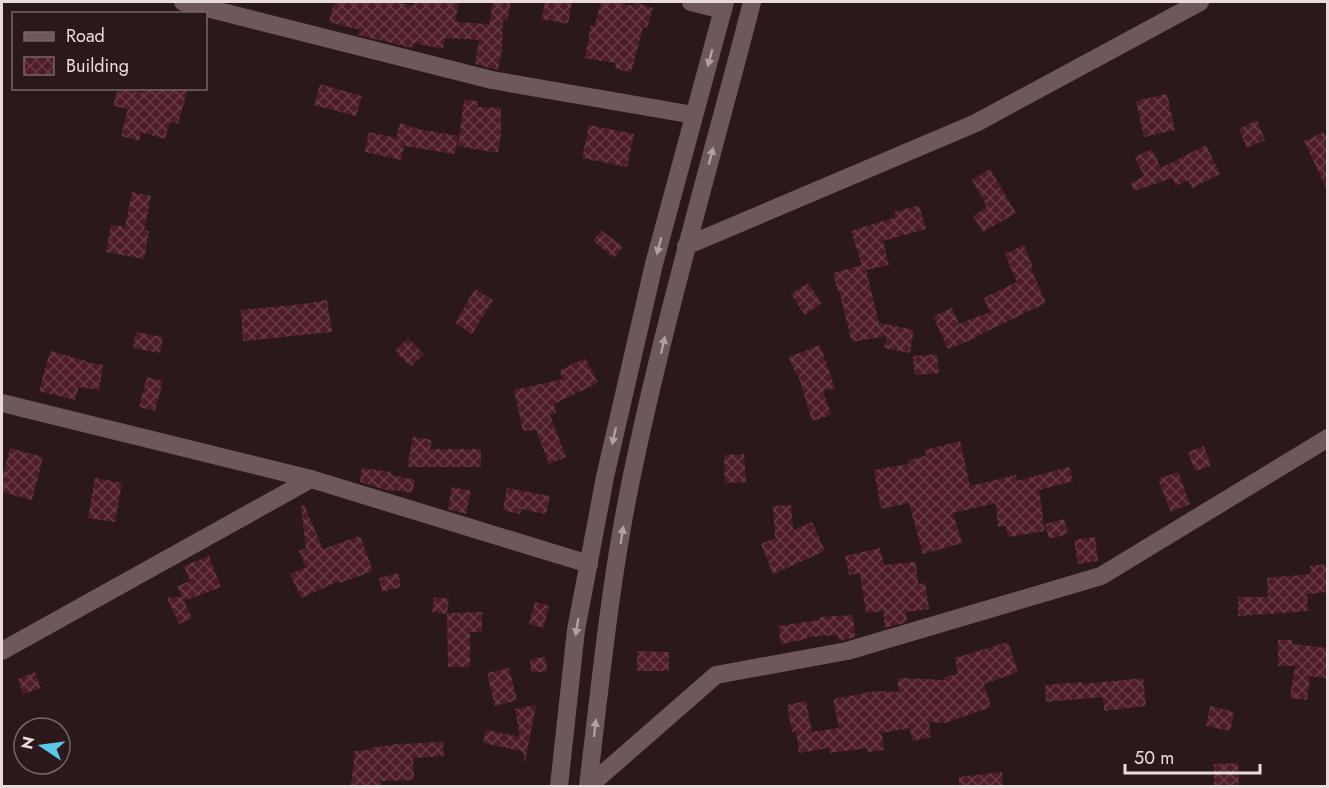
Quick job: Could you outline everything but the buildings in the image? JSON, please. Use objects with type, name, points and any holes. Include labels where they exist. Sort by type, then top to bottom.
[{"type":"street","points":[[183,2],[492,80],[694,115]]},
{"type":"street","points":[[559,786],[576,630],[605,477],[654,264],[724,6],[692,2]]},
{"type":"street","points":[[588,786],[606,635],[630,486],[686,246],[752,2]]},
{"type":"street","points":[[686,246],[976,123],[1200,2]]},
{"type":"street","points":[[2,403],[311,479],[589,564]]},
{"type":"street","points":[[588,786],[716,675],[847,651],[1101,576],[1328,438]]},
{"type":"street","points":[[2,651],[311,479]]}]
